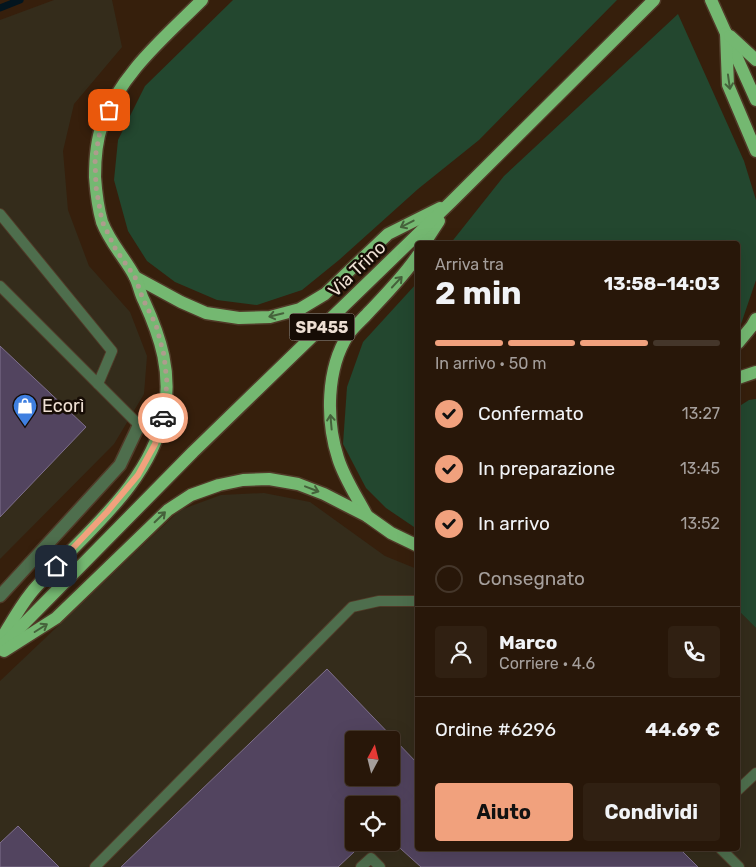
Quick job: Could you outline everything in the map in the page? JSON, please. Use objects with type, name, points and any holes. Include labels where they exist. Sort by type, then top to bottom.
[{"type":"main road","points":[[0,641],[31,593],[107,512],[138,475],[155,444],[164,414],[167,383],[164,355],[156,325],[135,277],[116,250],[102,221],[96,187],[95,158],[101,126],[116,94],[143,60],[202,0]]},
{"type":"main road","name":"Via Trino","points":[[0,648],[193,452],[451,202],[654,0]]},
{"type":"main road","points":[[711,0],[756,100]]},
{"type":"main road","points":[[726,33],[756,60]]},
{"type":"main road","points":[[726,33],[728,85],[756,151]]},
{"type":"main road","points":[[135,277],[206,313],[239,318],[270,317],[300,309],[325,294],[388,234],[451,202]]},
{"type":"main road","points":[[426,241],[451,202]]},
{"type":"main road","points":[[367,516],[346,478],[338,458],[332,434],[330,409],[333,379],[339,352],[348,334],[406,273],[415,260]]},
{"type":"main road","points":[[740,340],[756,319]]},
{"type":"main road","points":[[740,377],[756,372]]},
{"type":"main road","points":[[0,654],[56,618],[168,510],[191,495],[219,484],[243,480],[269,479],[298,484],[324,494],[367,516],[391,533],[415,545]]},
{"type":"street","points":[[0,596],[120,465],[139,426]]},
{"type":"lane","points":[[0,214],[112,351],[98,384]]},
{"type":"lane","points":[[0,286],[139,426]]},
{"type":"lane","points":[[95,867],[352,607],[379,601],[415,601]]},
{"type":"lane","points":[[740,788],[756,772]]},
{"type":"lane","points":[[723,851],[738,867]]},
{"type":"lane","points":[[361,867],[371,858],[380,867]]},
{"type":"shaded area","points":[[54,0],[112,0],[122,47],[74,104],[63,151],[68,210],[89,266],[130,312],[147,356],[144,394],[114,444],[0,559],[0,20]]},
{"type":"shaded area","points":[[264,493],[310,502],[385,556],[415,568],[415,851],[740,851],[740,612],[756,628],[756,867],[0,867],[0,681],[180,510],[221,495]]},
{"type":"green space","points":[[233,0],[617,0],[479,140],[418,189],[339,260],[302,290],[257,305],[217,300],[175,282],[147,261],[128,231],[114,180],[118,140],[145,86]]},
{"type":"green space","points":[[678,14],[744,161],[756,200],[756,280],[740,327],[740,241],[452,241],[504,176]]},
{"type":"green space","points":[[415,285],[415,528],[386,508],[366,488],[343,444],[347,387],[363,342]]},
{"type":"green space","points":[[756,399],[756,628],[740,612],[740,406],[749,400]]},
{"type":"building","points":[[0,346],[86,427],[0,517]]},
{"type":"building","points":[[327,669],[386,731],[345,731],[345,786],[400,786],[400,745],[415,761],[415,851],[682,851],[698,867],[421,867],[400,848],[400,796],[345,796],[345,851],[354,852],[338,867],[121,867]]},
{"type":"building","points":[[18,826],[59,867],[0,867],[0,843]]},
{"type":"waterway","points":[[0,8],[20,0]]},
{"type":"way so far","points":[[109,110],[101,126],[95,158],[96,187],[102,221],[116,250],[135,277],[156,325],[164,355],[167,383],[163,418]]},
{"type":"place","name":"Ecorì","points":[[25,427]]},
{"type":"route","points":[[56,566],[107,512],[138,475],[155,444],[163,418]]}]
